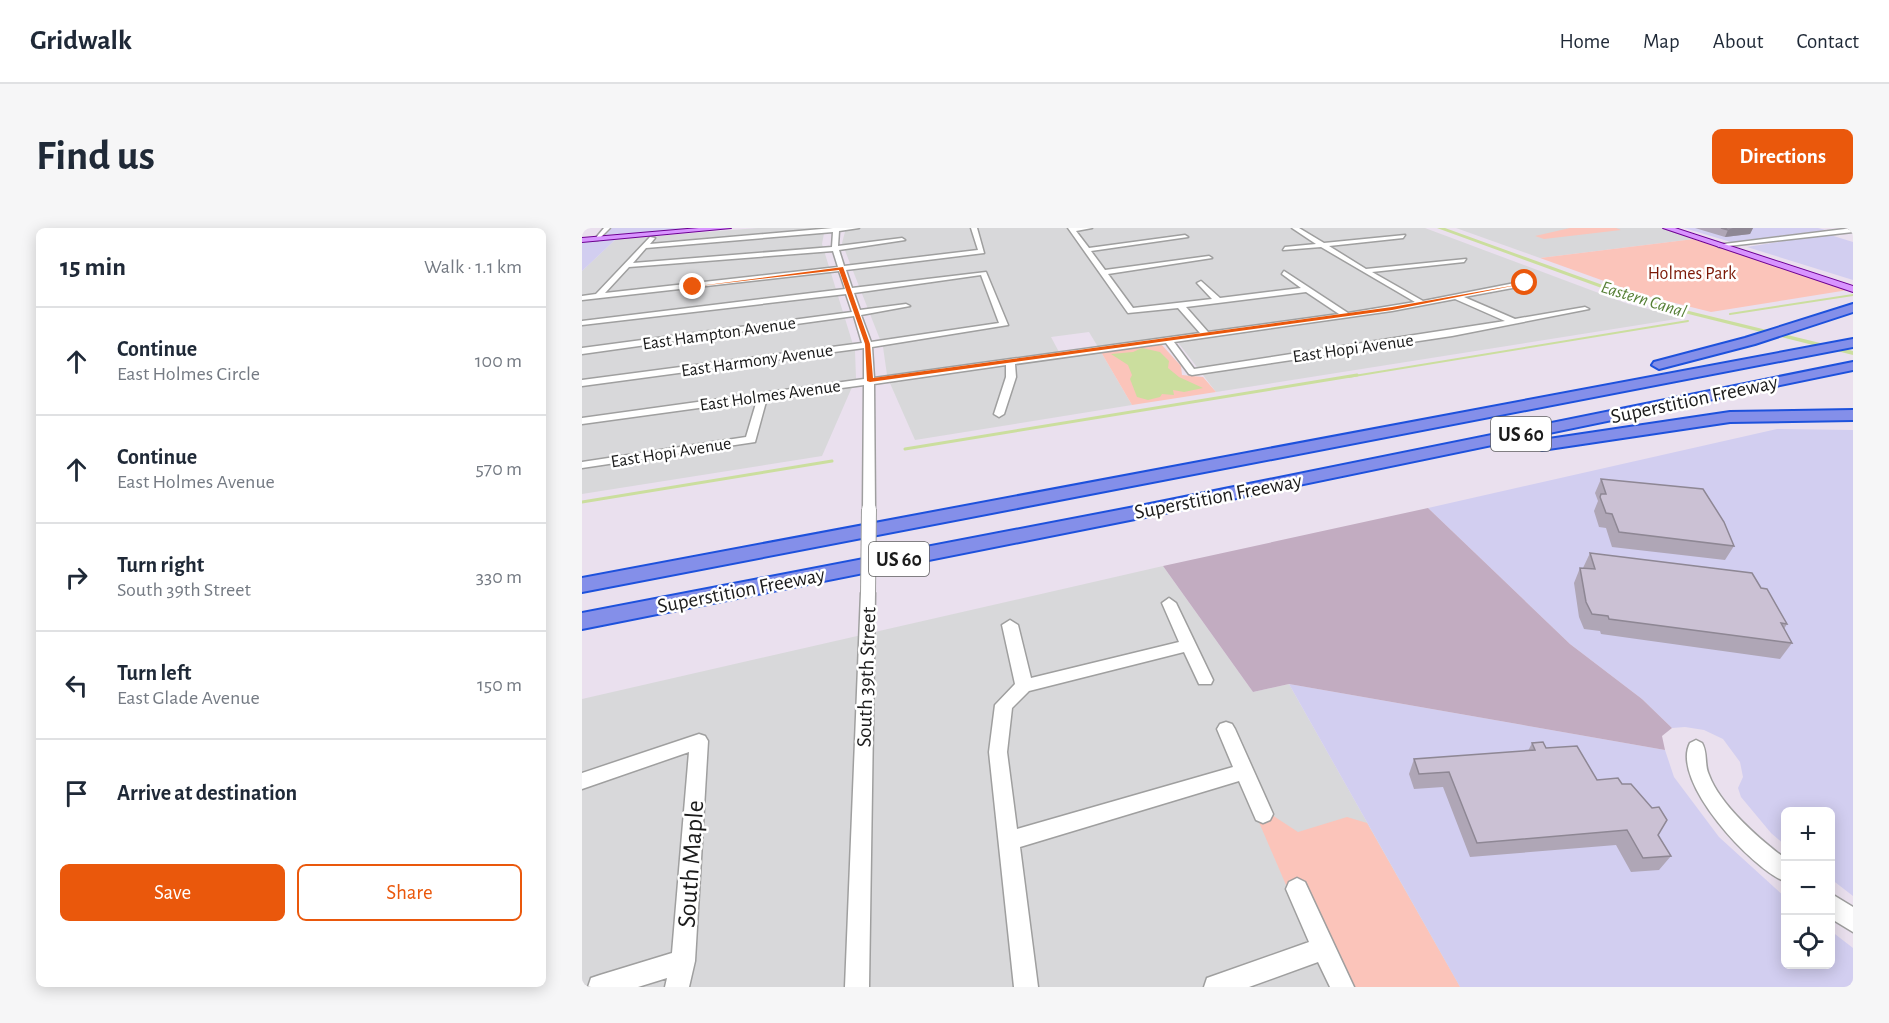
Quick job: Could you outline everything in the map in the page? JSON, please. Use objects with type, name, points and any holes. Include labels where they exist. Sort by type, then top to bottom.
[{"type":"highway","points":[[1457,417],[1488,405],[1646,369],[1792,328],[1853,308]]},
{"type":"highway","name":"Superstition Freeway","points":[[582,585],[1853,343]]},
{"type":"highway","name":"Superstition Freeway","points":[[582,621],[1190,502],[1853,366]]},
{"type":"highway","points":[[1190,502],[1676,423],[1759,416],[1853,415]]},
{"type":"highway","points":[[582,573],[897,525]]},
{"type":"highway","points":[[582,633],[679,602]]},
{"type":"main road","points":[[582,240],[727,228]]},
{"type":"main road","points":[[1667,228],[1853,282]]},
{"type":"main road","points":[[1679,228],[1853,289]]},
{"type":"street","points":[[596,239],[608,228]]},
{"type":"street","points":[[645,246],[856,228]]},
{"type":"street","points":[[582,298],[982,252],[974,228]]},
{"type":"street","points":[[1071,229],[1089,228]]},
{"type":"street","points":[[1240,230],[1248,228]]},
{"type":"street","points":[[1294,228],[1422,303]]},
{"type":"street","name":"South 39th Street","points":[[836,229],[835,248],[868,344],[870,381],[868,593],[857,987]]},
{"type":"street","points":[[1071,229],[1131,311],[1309,289]]},
{"type":"street","points":[[1727,245],[1853,230]]},
{"type":"street","points":[[598,296],[656,234]]},
{"type":"street","points":[[1285,249],[1403,236]]},
{"type":"street","points":[[1086,250],[1185,237]]},
{"type":"street","points":[[628,265],[835,248],[902,240]]},
{"type":"street","points":[[1102,273],[1209,258]]},
{"type":"street","points":[[1364,271],[1464,260]]},
{"type":"street","name":"East Harmony Avenue","points":[[582,383],[1004,325],[984,273],[849,290]]},
{"type":"street","points":[[1284,273],[1346,315]]},
{"type":"street","points":[[693,287],[699,278]]},
{"type":"street","points":[[1201,283],[1219,301]]},
{"type":"street","name":"East Holmes Avenue","points":[[582,421],[1346,315],[1457,297],[1525,283]]},
{"type":"street","points":[[582,323],[849,290]]},
{"type":"street","points":[[1457,297],[1514,322]]},
{"type":"street","points":[[1179,305],[1205,334]]},
{"type":"street","name":"East Hampton Avenue","points":[[582,351],[906,306]]},
{"type":"street","name":"East Hopi Avenue","points":[[1168,339],[1192,372],[1585,309]]},
{"type":"street","points":[[999,414],[1011,377],[1010,361]]},
{"type":"street","name":"East Hopi Avenue","points":[[582,465],[751,440],[763,396]]},
{"type":"street","points":[[1169,603],[1205,680]]},
{"type":"street","points":[[1010,625],[1023,686]]},
{"type":"street","points":[[1026,987],[998,752],[1004,705],[1023,686],[1188,645]]},
{"type":"street","points":[[1226,729],[1263,814]]},
{"type":"street","name":"South Maple","points":[[582,781],[699,741],[683,962],[677,987]]},
{"type":"street","points":[[1696,748],[1699,775],[1719,808],[1766,858],[1781,869]]},
{"type":"street","points":[[1008,841],[1245,771]]},
{"type":"street","points":[[1297,889],[1342,987]]},
{"type":"street","points":[[1835,908],[1853,921]]},
{"type":"street","points":[[1216,987],[1324,948]]},
{"type":"street","points":[[600,987],[683,962]]},
{"type":"shaded area","points":[[612,228],[705,228],[605,235]]},
{"type":"shaded area","points":[[758,228],[825,228],[822,244],[855,351],[856,378],[822,456],[582,494],[582,271],[616,239]]},
{"type":"shaded area","points":[[846,228],[1425,228],[1628,304],[1683,318],[1216,392],[1173,336],[1098,347],[1089,332],[1051,337],[1059,352],[887,375],[883,347],[842,243]]},
{"type":"shaded area","points":[[1456,228],[1662,228],[1694,239],[1540,258]]},
{"type":"shaded area","points":[[1684,228],[1818,228],[1826,230],[1731,242]]},
{"type":"shaded area","points":[[1827,234],[1853,242],[1853,280],[1747,247]]},
{"type":"shaded area","points":[[616,239],[582,271],[582,242]]},
{"type":"shaded area","points":[[1142,348],[1160,352],[1169,361],[1168,368],[1179,377],[1203,388],[1184,392],[1173,390],[1174,395],[1162,394],[1160,397],[1148,400],[1137,397],[1130,379],[1132,375],[1128,365],[1111,354],[1133,352]]},
{"type":"shaded area","points":[[1101,352],[1132,405],[915,440],[889,381]]},
{"type":"shaded area","points":[[1777,429],[1853,430],[1853,896],[1835,882],[1835,807],[1781,807],[1781,842],[1741,797],[1738,788],[1743,777],[1740,762],[1723,739],[1704,730],[1685,727],[1672,728],[1642,699],[1570,644],[1428,508]]},
{"type":"shaded area","points":[[1428,508],[1570,644],[1642,699],[1672,728],[1662,736],[1665,750],[1289,684],[1253,692],[1163,566]]},
{"type":"shaded area","points":[[1163,566],[1253,692],[1289,684],[1460,987],[582,987],[582,699]]},
{"type":"shaded area","points":[[1289,684],[1665,750],[1674,777],[1719,837],[1781,893],[1781,969],[1835,969],[1835,934],[1853,948],[1853,987],[1460,987]]},
{"type":"green space","points":[[1570,228],[1616,228],[1621,230],[1544,239],[1535,236]]},
{"type":"green space","name":"Holmes Park","points":[[1694,239],[1848,290],[1711,312],[1643,295],[1540,258]]},
{"type":"green space","points":[[1161,344],[1181,366],[1182,375],[1203,377],[1216,392],[1132,405],[1101,352]]},
{"type":"green space","points":[[1272,815],[1298,832],[1347,817],[1367,823],[1460,987],[1350,987],[1300,881],[1286,885],[1258,820]]},
{"type":"building","points":[[1721,228],[1748,228],[1728,230]]},
{"type":"building","points":[[1601,479],[1703,489],[1724,522],[1734,546],[1619,532],[1612,514],[1606,513],[1600,497],[1601,494],[1606,494]]},
{"type":"building","points":[[1590,553],[1752,573],[1761,588],[1767,589],[1787,624],[1781,623],[1792,643],[1609,619],[1608,616],[1592,614],[1586,602],[1580,568],[1595,569]]},
{"type":"building","points":[[1543,742],[1546,748],[1577,746],[1597,780],[1618,778],[1622,784],[1631,784],[1652,808],[1659,807],[1667,820],[1658,835],[1671,856],[1643,858],[1627,830],[1477,843],[1449,772],[1419,774],[1414,759],[1535,750],[1532,743]]},
{"type":"waterway","name":"Eastern Canal","points":[[1440,228],[1642,301],[1853,353]]},
{"type":"waterway","points":[[1730,314],[1853,295]]},
{"type":"waterway","points":[[1348,377],[1688,321]]},
{"type":"waterway","points":[[905,449],[1357,375]]},
{"type":"waterway","points":[[582,502],[832,461]]},
{"type":"route","points":[[693,287],[841,268],[868,344],[870,381],[1392,309],[1525,283]]}]
